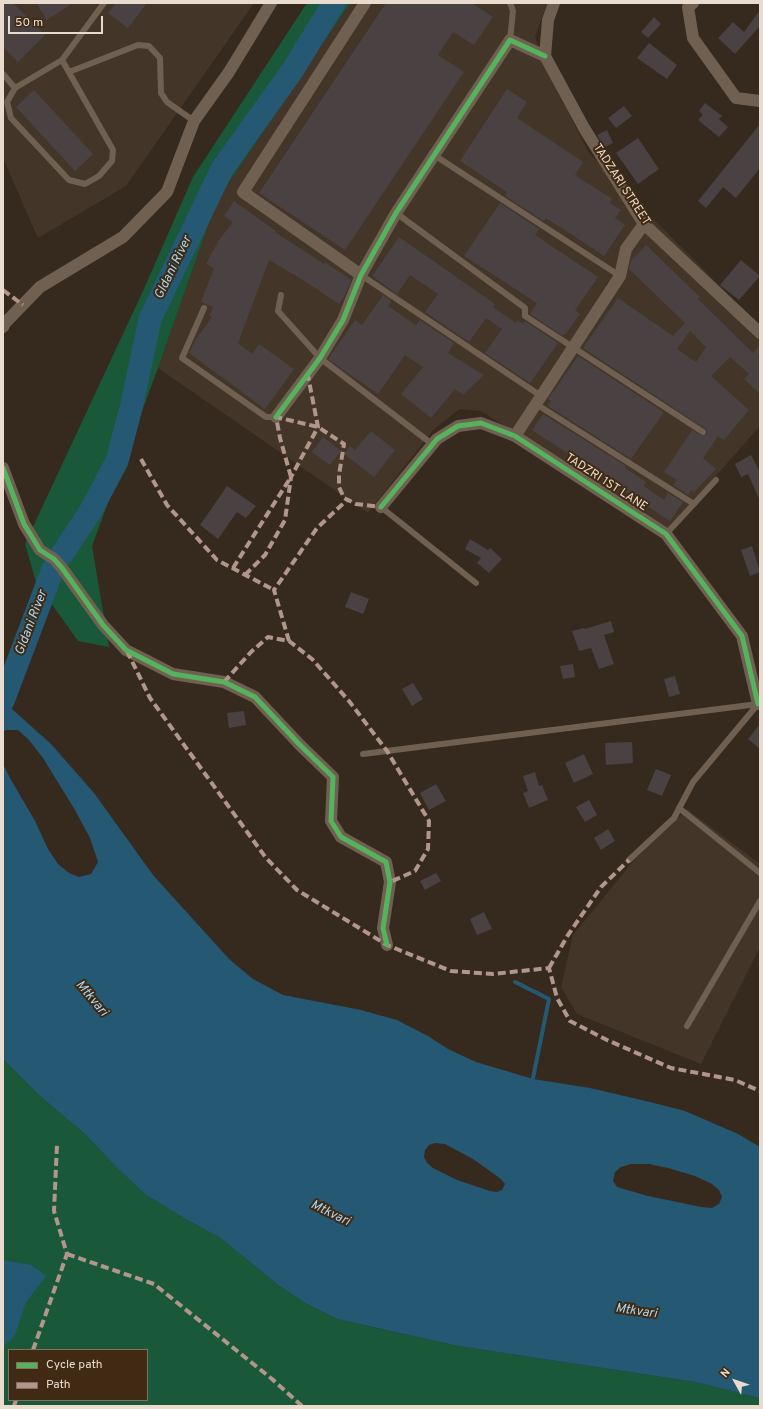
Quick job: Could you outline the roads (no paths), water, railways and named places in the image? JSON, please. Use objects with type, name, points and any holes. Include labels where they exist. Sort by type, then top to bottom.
[{"type":"street","points":[[3,328],[5,323],[40,288],[123,237],[167,192],[194,121],[229,72],[271,3]]},
{"type":"street","points":[[360,275],[243,192],[365,3]]},
{"type":"street","points":[[276,417],[320,358],[343,320],[360,275],[396,212],[510,40],[546,56],[548,20],[554,3]]},
{"type":"street","points":[[693,3],[688,7],[693,38],[736,98],[760,101]]},
{"type":"street","name":"TADZARI STREET","points":[[546,56],[584,128],[644,224],[760,333]]},
{"type":"street","points":[[515,436],[620,276],[626,249],[644,224]]},
{"type":"street","name":"TADZRI 1ST LANE","points":[[381,507],[432,444],[437,439],[458,426],[481,423],[515,436],[666,534],[742,636],[759,704]]},
{"type":"street","points":[[3,468],[24,524],[40,550],[54,559],[62,568],[103,625],[126,650],[173,674],[224,682],[255,697],[300,745],[333,776],[330,821],[341,837],[386,862],[390,882],[383,928],[387,945]]},
{"type":"lane","points":[[62,60],[113,150],[112,161],[99,176],[85,184],[69,180],[11,118],[7,102],[15,88],[62,60],[104,3]]},
{"type":"lane","points":[[510,3],[513,11],[510,40]]},
{"type":"lane","points":[[69,72],[138,45],[149,46],[160,58],[161,93],[166,102],[194,121]]},
{"type":"lane","points":[[3,74],[15,88]]},
{"type":"lane","points":[[434,155],[620,276]]},
{"type":"lane","points":[[396,212],[526,308],[525,316],[703,432]]},
{"type":"lane","points":[[360,275],[539,400],[694,504]]},
{"type":"lane","points":[[281,295],[278,311],[320,358],[432,444]]},
{"type":"lane","points":[[204,308],[182,358],[266,417],[276,417]]},
{"type":"lane","points":[[666,534],[716,480]]},
{"type":"lane","points":[[381,507],[476,583]]},
{"type":"lane","points":[[363,754],[759,704]]},
{"type":"lane","points":[[629,860],[674,818],[693,782],[759,704]]},
{"type":"lane","points":[[679,808],[760,873]]},
{"type":"lane","points":[[687,1026],[760,901]]},
{"type":"water","name":"Mtkvari","points":[[3,701],[51,744],[94,793],[153,875],[229,959],[253,979],[283,995],[361,1010],[397,1020],[428,1036],[448,1049],[476,1062],[533,1079],[590,1088],[685,1111],[738,1134],[760,1147],[760,1398],[695,1382],[458,1346],[337,1319],[307,1304],[279,1286],[222,1239],[146,1195],[117,1168],[86,1135],[41,1097],[3,1059],[3,764],[35,821],[48,849],[58,864],[69,873],[79,877],[91,874],[98,862],[90,838],[75,810],[43,758],[29,740],[18,730],[6,730],[3,732]],"holes":[[[435,1143],[445,1144],[473,1159],[501,1179],[505,1184],[502,1190],[497,1192],[490,1191],[457,1180],[433,1168],[427,1163],[424,1157],[425,1150],[429,1145]],[[631,1164],[649,1164],[695,1176],[712,1184],[719,1190],[722,1197],[719,1204],[712,1208],[701,1207],[648,1196],[617,1187],[613,1181],[615,1172],[621,1167]]]},
{"type":"water","points":[[3,1260],[31,1265],[46,1276],[26,1302],[15,1335],[3,1347]]},
{"type":"waterway","name":"Gldani River","points":[[62,554],[90,512],[117,461],[132,404],[150,319],[222,169],[292,71],[334,3]]},
{"type":"waterway","name":"Gldani River","points":[[3,701],[53,569]]},
{"type":"waterway","points":[[515,982],[549,999],[532,1083]]}]
